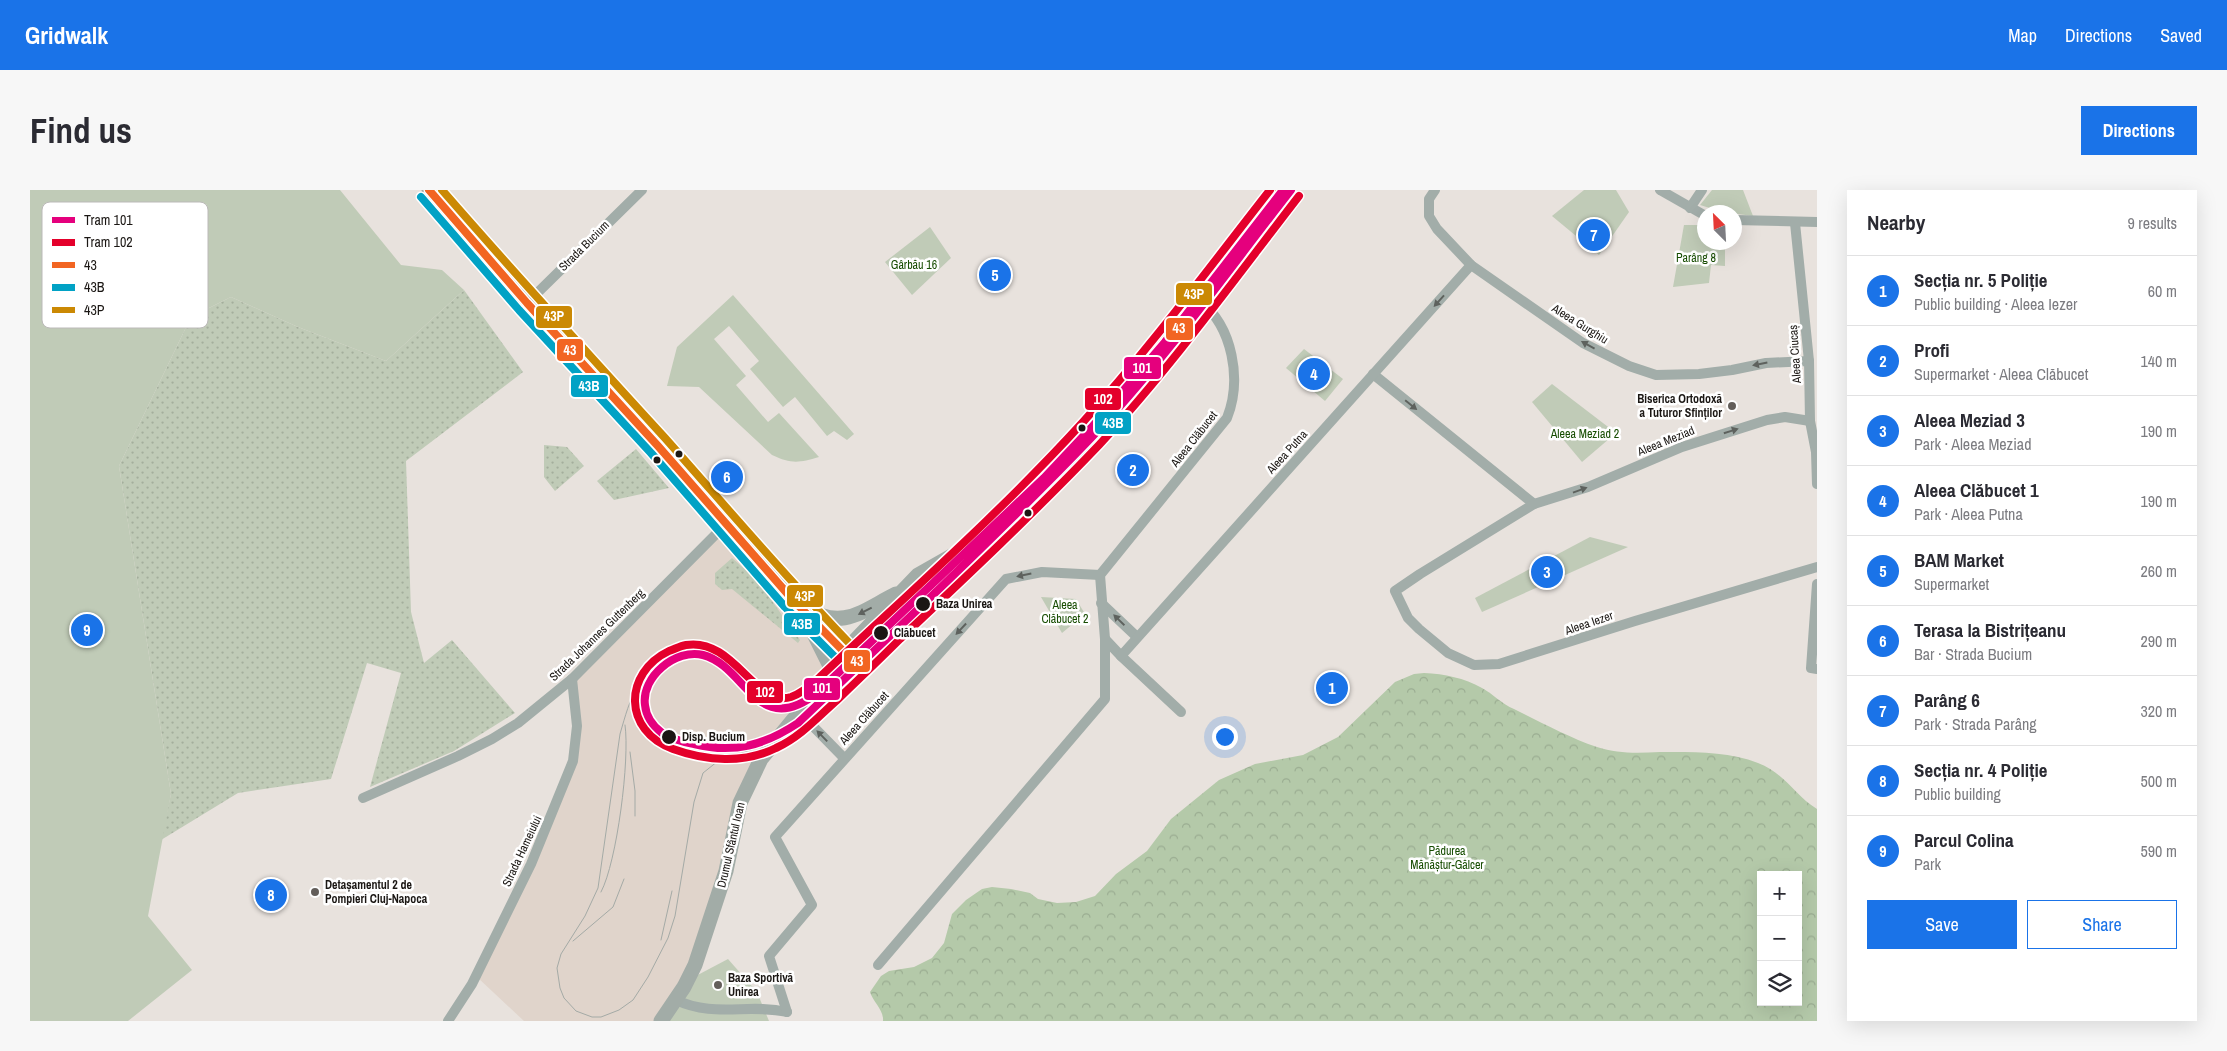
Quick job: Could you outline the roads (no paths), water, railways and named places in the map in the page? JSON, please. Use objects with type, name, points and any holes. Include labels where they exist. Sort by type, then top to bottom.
[{"type":"main road","points":[[429,190],[527,303],[658,446],[793,600],[849,657]]},
{"type":"main road","points":[[828,686],[832,670],[976,547],[1024,502],[1090,434],[1170,342],[1287,190]]},
{"type":"main road","points":[[849,657],[918,575],[942,560],[976,547]]},
{"type":"main road","points":[[793,600],[811,611],[828,618],[844,619],[869,610],[907,587]]},
{"type":"main road","points":[[793,600],[812,627],[832,670]]},
{"type":"main road","name":"Drumul Sfântul Ioan","points":[[662,1021],[692,970],[711,918],[726,871],[737,816],[745,788],[761,759],[800,713],[828,686],[849,657]]},
{"type":"street","name":"Strada Bucium","points":[[527,303],[642,190]]},
{"type":"street","name":"Aleea Gurghiu","points":[[1435,190],[1429,199],[1429,216],[1438,229],[1471,265],[1583,343],[1629,366],[1656,375],[1699,374],[1766,363],[1809,361]]},
{"type":"street","points":[[1660,190],[1697,212]]},
{"type":"street","points":[[1690,208],[1702,190]]},
{"type":"street","points":[[1742,220],[1817,222]]},
{"type":"street","name":"Aleea Ciucaș","points":[[1795,223],[1809,361],[1810,421],[1816,452],[1817,484]]},
{"type":"street","name":"Aleea Putna","points":[[1121,656],[1471,265]]},
{"type":"street","name":"Aleea Clăbucet","points":[[676,1000],[692,1007],[712,1010],[759,1008],[787,1012],[769,956],[812,904],[774,837],[1006,580],[1042,572],[1100,575],[1227,418],[1232,404],[1233,372],[1228,342],[1211,310],[1200,301]]},
{"type":"street","points":[[1373,374],[1534,504]]},
{"type":"street","name":"Aleea Meziad","points":[[1395,592],[1420,574],[1534,504],[1588,487],[1682,447],[1767,420],[1784,417],[1810,421]]},
{"type":"street","name":"Strada Johannes Guttenberg","points":[[363,798],[492,739],[518,723],[572,679],[726,524]]},
{"type":"street","name":"Aleea Iezer","points":[[1395,592],[1408,618],[1418,629],[1448,653],[1474,665],[1499,664],[1817,567]]},
{"type":"street","points":[[878,965],[1106,698],[1105,639],[1100,575]]},
{"type":"street","points":[[1814,669],[1817,586]]},
{"type":"street","points":[[1101,602],[1137,637]]},
{"type":"street","points":[[1105,639],[1181,712]]},
{"type":"street","name":"Strada Hameiului","points":[[448,1021],[472,984],[531,864],[573,761],[577,726],[572,679]]},
{"type":"street","points":[[800,713],[844,758]]},
{"type":"tram line","name":"102","points":[[1270,190],[1156,337],[1083,422],[1020,488],[814,683],[791,697],[778,698],[766,692],[718,651],[703,645],[684,645],[669,651],[654,661],[643,673],[637,687],[635,701],[638,716],[645,729],[657,741],[673,749],[699,756],[725,759],[738,759],[764,753],[785,744],[801,733],[1001,544],[1099,445],[1177,354],[1299,196]]},
{"type":"tram line","name":"101","points":[[1283,190],[1165,342],[1091,428],[1044,478],[817,693],[797,705],[780,708],[766,705],[718,662],[703,655],[693,654],[672,660],[654,675],[645,695],[645,705],[650,720],[662,733],[670,737],[690,743],[722,748],[749,746],[786,731],[798,723],[983,546],[1118,409],[1169,348],[1291,190]]},
{"type":"tram line","points":[[676,659],[652,672],[637,688],[628,708],[620,734],[598,888],[585,916],[561,954],[557,968],[560,988],[564,998],[576,1011],[592,1017],[601,1017],[619,1010],[633,1000],[648,977],[668,938],[675,916],[694,802],[703,773],[718,761],[774,742],[798,723]]},
{"type":"tram line","points":[[601,892],[612,858],[621,810],[626,761],[625,725]]},
{"type":"tram line","points":[[630,752],[635,791],[635,816]]},
{"type":"tram line","points":[[573,941],[613,907],[624,879]]},
{"type":"tram line","points":[[661,940],[672,891]]},
{"type":"place","name":"Parâng 6","points":[[1594,235]]},
{"type":"place","name":"BAM Market","points":[[995,275]]},
{"type":"place","name":"Aleea Clăbucet 1","points":[[1314,374]]},
{"type":"place","name":"Biserica Ortodoxă a Tuturor Sfinților","points":[[1732,406]]},
{"type":"place","name":"Profi","points":[[1133,470]]},
{"type":"place","name":"Terasa la Bistrițeanu","points":[[727,477]]},
{"type":"place","name":"Aleea Meziad 3","points":[[1547,572]]},
{"type":"place","name":"Baza Unirea","points":[[923,604]]},
{"type":"place","name":"Parcul Colina","points":[[87,630]]},
{"type":"place","name":"Clăbucet","points":[[881,633]]},
{"type":"place","name":"Secția nr. 5 Poliție","points":[[1332,688]]},
{"type":"place","name":"Disp. Bucium","points":[[669,737]]},
{"type":"place","name":"Detașamentul 2 de Pompieri Cluj-Napoca","points":[[315,892]]},
{"type":"place","name":"Secția nr. 4 Poliție","points":[[271,895]]},
{"type":"place","name":"Baza Sportivă Unirea","points":[[718,985]]},
{"type":"park label","name":"Parâng 8","points":[[1696,258]]},
{"type":"park label","name":"Gârbău 16","points":[[914,265]]},
{"type":"park label","name":"Aleea Meziad 2","points":[[1585,434]]},
{"type":"park label","name":"Aleea Clăbucet 2","points":[[1065,612]]},
{"type":"park label","name":"Pădurea Mănăștur-Gălcer","points":[[1447,858]]}]
